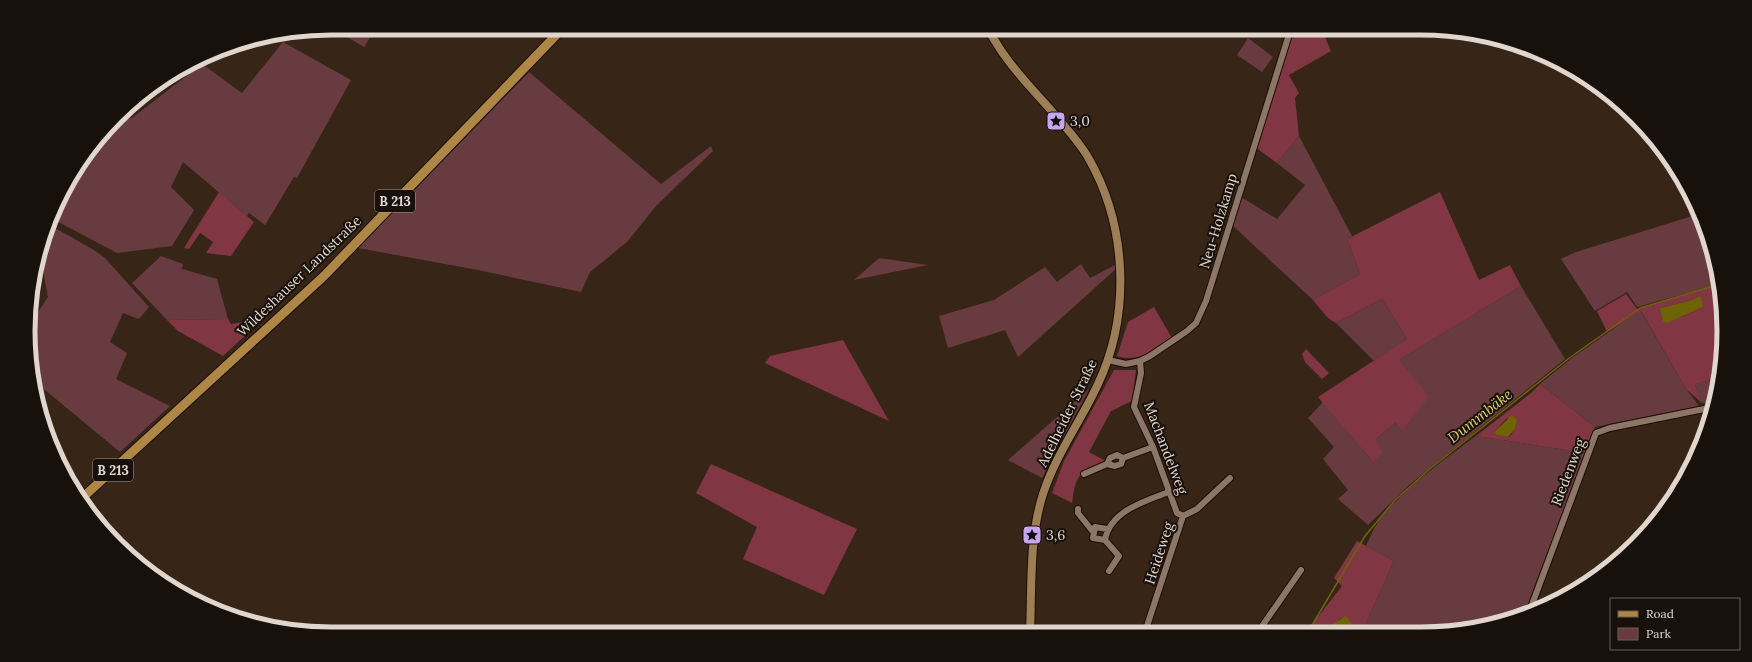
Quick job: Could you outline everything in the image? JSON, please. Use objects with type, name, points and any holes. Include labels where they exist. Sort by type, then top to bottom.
[{"type":"main road","name":"Wildeshauser Landstraße","points":[[85,495],[324,276],[556,35]]},
{"type":"street","name":"Adelheider Straße","points":[[991,35],[1005,57],[1060,120],[1089,158],[1106,195],[1116,235],[1120,274],[1120,305],[1108,360],[1098,384],[1060,454],[1043,494],[1036,526],[1030,627]]},
{"type":"street","name":"Neu-Holzkamp","points":[[1108,360],[1126,364],[1140,361],[1187,331],[1196,323],[1204,306],[1289,35]]},
{"type":"street","name":"Machandelweg","points":[[1140,361],[1141,373],[1134,407],[1153,447],[1177,513],[1183,516]]},
{"type":"street","name":"Riedenweg","points":[[1532,605],[1596,433],[1610,428],[1707,408]]},
{"type":"street","points":[[1084,474],[1107,464],[1110,458],[1117,455],[1123,458],[1153,447]]},
{"type":"street","name":"Heideweg","points":[[1148,627],[1183,516],[1197,509],[1230,478]]},
{"type":"street","points":[[1105,540],[1107,529],[1133,505],[1169,492]]},
{"type":"street","points":[[1078,510],[1078,513],[1094,533]]},
{"type":"street","points":[[1107,529],[1095,527],[1093,538],[1105,540],[1119,556],[1109,571]]},
{"type":"street","points":[[1261,627],[1301,570]]},
{"type":"green space","points":[[344,35],[372,35],[364,47]]},
{"type":"green space","points":[[1248,38],[1273,57],[1262,72],[1237,55]]},
{"type":"green space","points":[[283,42],[351,80],[297,178],[294,177],[265,225],[249,213],[247,216],[183,162],[171,187],[194,210],[172,246],[117,253],[57,221],[75,183],[96,151],[108,136],[125,119],[132,118],[198,67],[203,65],[242,93]]},
{"type":"green space","points":[[529,72],[661,184],[711,146],[713,151],[656,206],[627,242],[590,272],[581,292],[478,270],[358,248]]},
{"type":"green space","points":[[1299,136],[1352,236],[1347,239],[1360,274],[1313,300],[1232,225],[1241,197],[1277,219],[1305,185],[1277,163]]},
{"type":"green space","points":[[1693,216],[1707,254],[1713,286],[1637,307],[1627,292],[1595,311],[1561,259],[1576,252]]},
{"type":"green space","points":[[54,228],[105,258],[149,307],[139,319],[123,313],[110,342],[127,353],[116,379],[170,406],[120,452],[41,386],[36,350],[36,315],[48,297],[42,267]]},
{"type":"green space","points":[[161,256],[183,264],[182,269],[217,279],[228,319],[167,320],[132,283]]},
{"type":"green space","points":[[879,258],[928,265],[854,280]]},
{"type":"green space","points":[[1081,264],[1090,278],[1117,264],[1117,268],[1018,357],[1005,330],[948,348],[939,316],[994,300],[1045,267],[1057,282]]},
{"type":"green space","points":[[1521,286],[1565,359],[1409,485],[1368,525],[1338,499],[1348,490],[1323,459],[1334,447],[1308,418],[1323,402],[1373,462],[1376,439],[1395,423],[1402,431],[1399,360]]},
{"type":"green space","points":[[1382,299],[1407,339],[1374,361],[1336,323]]},
{"type":"green space","points":[[1640,310],[1686,389],[1699,406],[1595,427],[1540,384],[1572,358]]},
{"type":"green space","points":[[1712,380],[1708,402],[1702,403],[1695,384]]},
{"type":"green space","points":[[1089,389],[1042,478],[1008,460]]},
{"type":"green space","points":[[1476,436],[1585,453],[1527,607],[1498,617],[1460,624],[1421,627],[1364,627],[1394,561],[1366,546],[1376,525],[1388,510],[1399,498],[1437,465]]},
{"type":"shaded area","points":[[1291,35],[1324,35],[1331,51],[1289,75],[1299,93],[1295,98],[1299,136],[1277,163],[1255,147]]},
{"type":"shaded area","points":[[219,192],[254,222],[231,256],[206,253],[213,242],[200,233],[189,249],[184,248]]},
{"type":"shaded area","points":[[1440,192],[1479,280],[1510,265],[1521,286],[1399,360],[1429,397],[1402,431],[1395,423],[1376,439],[1382,453],[1373,462],[1318,397],[1407,339],[1382,299],[1336,323],[1328,318],[1313,300],[1360,274],[1347,239]]},
{"type":"shaded area","points":[[1713,286],[1717,331],[1716,350],[1712,380],[1695,384],[1702,403],[1686,389],[1641,311],[1607,332],[1597,311],[1626,294],[1637,309]],"holes":[[[1698,297],[1703,307],[1681,317],[1660,308],[1689,301]]]},
{"type":"shaded area","points":[[1701,297],[1703,307],[1667,323],[1663,321],[1660,308],[1689,301]]},
{"type":"shaded area","points":[[1154,307],[1172,338],[1140,356],[1125,358],[1117,356],[1128,322]]},
{"type":"shaded area","points":[[228,319],[231,324],[263,319],[223,356],[178,331],[167,320]]},
{"type":"shaded area","points":[[843,340],[889,421],[765,363],[770,356]]},
{"type":"shaded area","points":[[1306,349],[1329,373],[1322,379],[1305,362],[1302,354]]},
{"type":"shaded area","points":[[1114,370],[1136,370],[1132,401],[1111,411],[1089,452],[1104,460],[1102,463],[1087,470],[1079,477],[1075,487],[1072,503],[1052,493],[1064,461]]},
{"type":"shaded area","points":[[1540,384],[1595,427],[1585,453],[1476,436],[1531,393]],"holes":[[[1507,418],[1516,426],[1511,435],[1508,437],[1497,435],[1494,432]]]},
{"type":"shaded area","points":[[1512,415],[1517,420],[1515,429],[1508,437],[1497,435],[1494,432]]},
{"type":"shaded area","points":[[711,464],[857,529],[824,595],[743,559],[757,527],[696,493]]},
{"type":"shaded area","points":[[1357,541],[1394,561],[1364,627],[1354,627],[1341,618],[1331,627],[1310,627],[1342,586],[1334,578]]},
{"type":"shaded area","points":[[1346,616],[1354,627],[1330,627]]},
{"type":"waterway","name":"Dummbäke","points":[[1311,627],[1365,536],[1395,500],[1431,468],[1568,359],[1640,308],[1713,286]]},
{"type":"place","name":"3,0","points":[[1056,121]]},
{"type":"place","name":"3,6","points":[[1032,535]]}]
